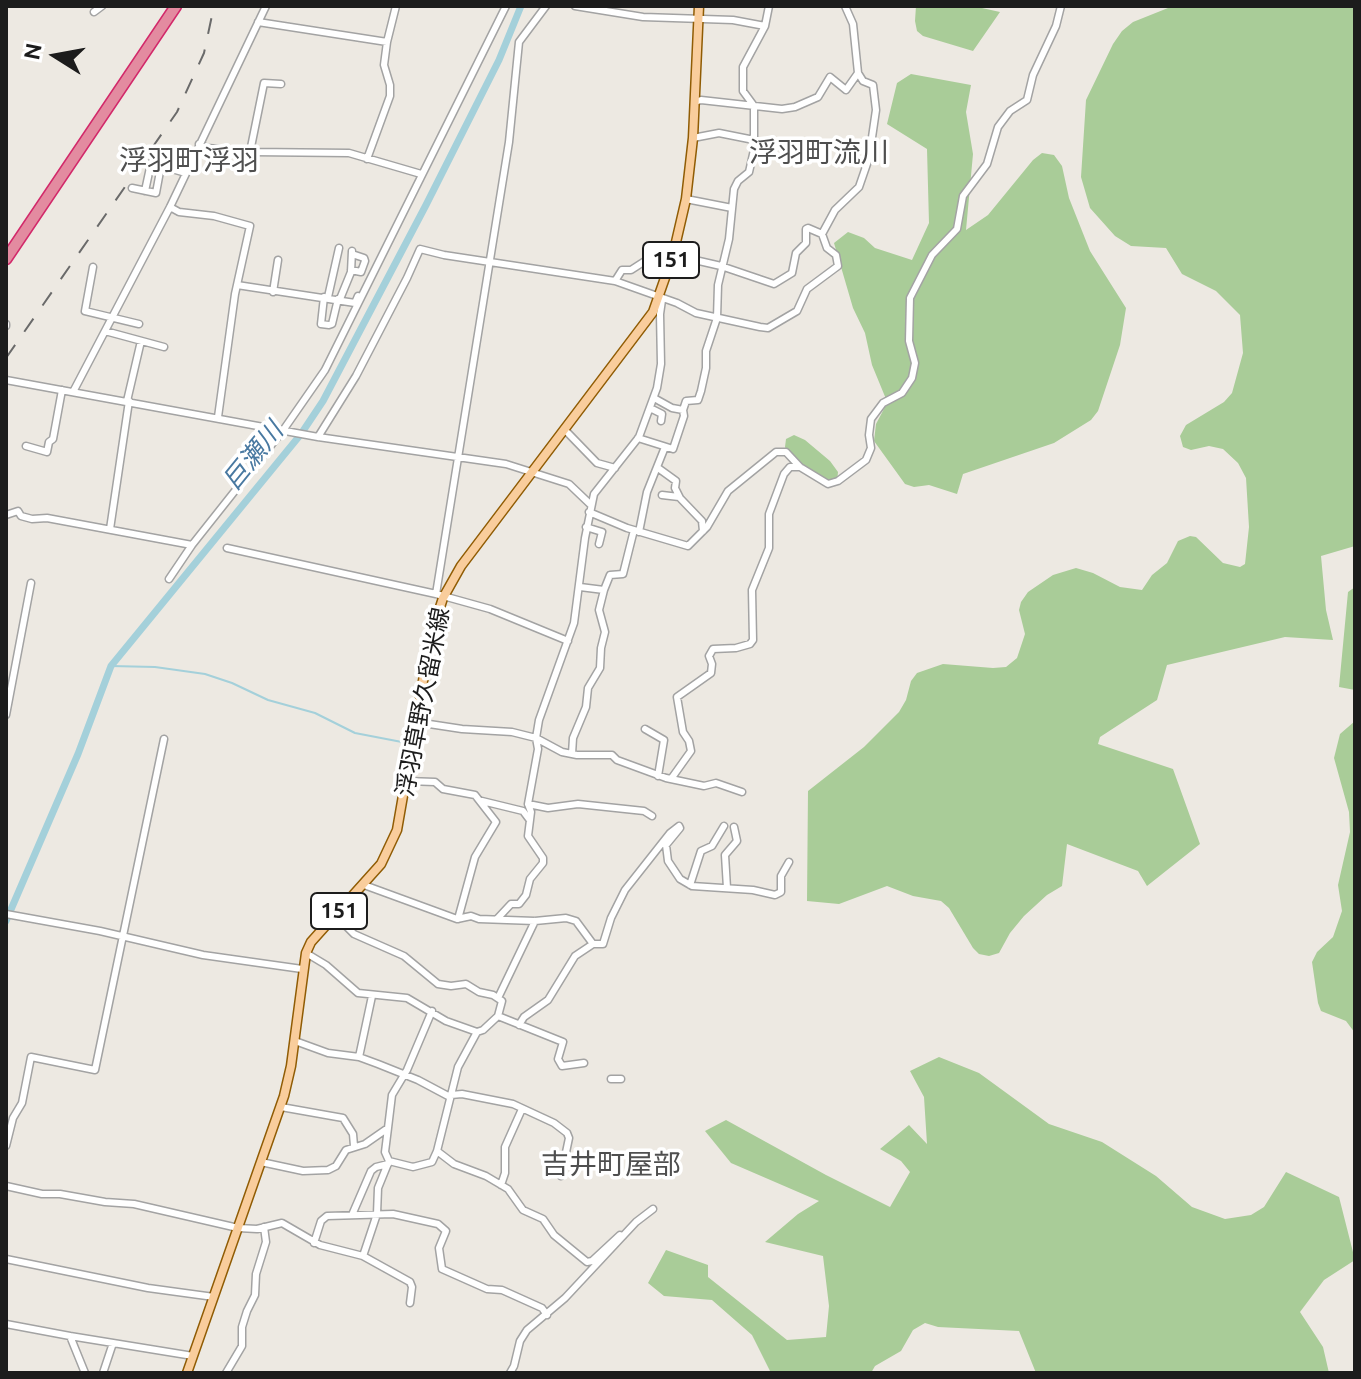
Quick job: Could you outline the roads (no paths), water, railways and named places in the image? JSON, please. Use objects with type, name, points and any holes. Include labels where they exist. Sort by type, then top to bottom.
[{"type":"highway","points":[[6,259],[176,6]]},
{"type":"main road","name":"浮羽草野久留米線","points":[[187,1373],[281,1107],[295,1041],[306,953],[311,942],[381,864],[394,840],[440,596],[653,312],[673,255],[686,199],[693,138],[699,6]]},
{"type":"street","points":[[94,12],[102,6]]},
{"type":"street","points":[[73,392],[170,207],[266,6]]},
{"type":"street","points":[[367,159],[390,96],[384,65],[396,6]]},
{"type":"street","points":[[169,579],[192,545],[284,429],[325,370],[506,6]]},
{"type":"street","points":[[440,596],[509,142],[519,42],[546,6]]},
{"type":"street","points":[[575,6],[643,17],[733,20],[765,26]]},
{"type":"street","points":[[638,438],[673,449],[686,401],[698,400],[706,368],[706,351],[717,318],[721,266],[729,239],[735,185],[749,172],[754,140],[754,106],[743,91],[743,67],[765,26],[769,6]]},
{"type":"street","points":[[822,234],[835,210],[859,187],[869,158],[876,110],[873,85],[863,81],[858,73],[853,24],[845,6]]},
{"type":"street","points":[[6,380],[318,437],[506,464],[569,484],[590,508],[636,531],[688,546],[703,531],[728,491],[776,452],[786,452],[800,467],[828,484],[838,481],[870,454],[871,419],[883,403],[902,393],[912,378],[915,363],[908,333],[910,298],[932,255],[957,229],[963,196],[987,164],[998,127],[1010,111],[1027,100],[1033,75],[1056,26],[1061,6]]},
{"type":"street","points":[[258,22],[387,42]]},
{"type":"street","points":[[695,102],[701,100],[782,109],[795,107],[818,97],[830,77],[846,90],[858,73]]},
{"type":"street","points":[[250,152],[264,83],[281,84]]},
{"type":"street","points":[[693,138],[719,133],[754,140]]},
{"type":"street","points":[[199,144],[207,148],[250,152],[349,153],[421,174]]},
{"type":"street","points":[[132,188],[145,191],[151,163],[186,173]]},
{"type":"street","points":[[686,199],[732,208]]},
{"type":"street","points":[[170,207],[179,212],[214,216],[250,226],[237,285],[218,417]]},
{"type":"street","points":[[318,437],[356,376],[420,249],[615,281],[696,313],[768,328],[797,311],[807,289],[838,266],[836,255],[827,248],[822,234],[808,228],[806,243],[796,253],[792,273],[774,284],[721,266],[673,255],[645,261],[631,270],[622,270],[615,281]]},
{"type":"street","points":[[339,248],[321,324],[332,324],[351,270],[352,252],[365,261],[361,272],[351,270]]},
{"type":"street","points":[[273,292],[278,260]]},
{"type":"street","points":[[93,267],[85,311],[139,324]]},
{"type":"street","points":[[237,285],[355,303]]},
{"type":"street","points":[[351,318],[349,315],[355,303],[364,293]]},
{"type":"street","points":[[497,919],[511,904],[519,904],[526,895],[530,879],[543,863],[543,858],[528,836],[528,804],[538,749],[536,738],[543,707],[568,641],[580,587],[586,527],[594,494],[638,438],[654,398],[661,364],[659,330],[662,300],[658,296]]},
{"type":"street","points":[[105,331],[164,347]]},
{"type":"street","points":[[110,529],[128,401],[141,341]]},
{"type":"street","points":[[26,446],[47,452],[53,439],[62,390]]},
{"type":"street","points":[[654,398],[683,410]]},
{"type":"street","points":[[650,408],[662,414],[661,421]]},
{"type":"street","points":[[565,430],[597,463],[615,468]]},
{"type":"street","points":[[572,754],[576,729],[586,707],[588,688],[601,663],[605,632],[599,610],[604,590],[610,575],[623,574],[647,492],[665,447]]},
{"type":"street","points":[[671,779],[691,751],[683,732],[677,697],[711,673],[709,656],[713,649],[736,648],[753,640],[752,590],[769,548],[769,514],[784,474],[790,467],[800,467]]},
{"type":"street","points":[[658,468],[676,481],[679,497],[702,521],[703,531]]},
{"type":"street","points":[[662,495],[679,497]]},
{"type":"street","points":[[6,515],[18,511],[21,516],[32,519],[47,518],[192,545]]},
{"type":"street","points":[[586,527],[602,532],[599,544]]},
{"type":"street","points":[[227,548],[486,608],[568,641]]},
{"type":"street","points":[[6,715],[31,583]]},
{"type":"street","points":[[580,587],[604,590]]},
{"type":"street","points":[[416,722],[462,729],[504,730],[536,738],[562,752],[612,755],[617,760],[658,776],[704,786],[716,783],[742,792]]},
{"type":"street","points":[[645,729],[664,742],[658,776]]},
{"type":"street","points":[[6,1146],[13,1118],[22,1103],[31,1057],[95,1070],[164,739]]},
{"type":"street","points":[[407,781],[435,782],[443,789],[466,792],[482,801],[523,811],[529,820]]},
{"type":"street","points":[[458,919],[475,857],[496,822],[484,809],[482,801]]},
{"type":"street","points":[[528,804],[548,808],[578,804],[644,811],[652,816]]},
{"type":"street","points":[[519,1025],[524,1017],[548,1000],[575,956],[593,944],[603,944],[611,918],[625,890],[679,826],[666,845],[668,861],[680,879],[690,885],[753,890],[772,896],[779,894],[781,876],[789,862]]},
{"type":"street","points":[[690,885],[701,851],[712,846],[724,826]]},
{"type":"street","points":[[727,888],[725,855],[737,839],[734,827]]},
{"type":"street","points":[[364,885],[458,919],[471,916],[535,921],[566,918],[576,921],[593,944]]},
{"type":"street","points":[[6,914],[124,936],[203,955],[302,969]]},
{"type":"street","points":[[335,915],[354,934],[404,956],[438,984],[466,984],[502,1001],[498,1016],[477,1032],[458,1067],[451,1084],[444,1130],[432,1162],[413,1167],[388,1163],[376,1167],[371,1171],[352,1215]]},
{"type":"street","points":[[498,998],[535,921]]},
{"type":"street","points":[[306,953],[326,965],[358,993],[407,998],[446,1021],[477,1032]]},
{"type":"street","points":[[359,1057],[372,996]]},
{"type":"street","points":[[363,1256],[377,1214],[378,1188],[388,1163],[385,1156],[392,1095],[432,1011]]},
{"type":"street","points":[[498,1016],[563,1042],[558,1059],[562,1066],[584,1063]]},
{"type":"street","points":[[295,1041],[328,1053],[359,1057],[450,1096],[462,1094],[503,1102],[539,1114],[568,1135],[561,1176]]},
{"type":"street","points":[[611,1079],[621,1079]]},
{"type":"street","points":[[281,1107],[343,1118],[353,1134],[354,1146]]},
{"type":"street","points":[[501,1185],[505,1173],[505,1147],[522,1109]]},
{"type":"street","points":[[261,1162],[303,1171],[322,1171],[336,1166],[343,1153],[365,1144],[388,1128]]},
{"type":"street","points":[[437,1151],[454,1164],[513,1193],[523,1210],[543,1219],[554,1235],[587,1262],[620,1235],[623,1236]]},
{"type":"street","points":[[6,1186],[42,1194],[134,1204],[238,1228],[282,1223],[314,1243],[363,1256],[410,1282],[410,1303]]},
{"type":"street","points":[[510,1373],[520,1341],[527,1330],[547,1315],[653,1209]]},
{"type":"street","points":[[314,1243],[324,1217],[393,1214],[438,1224],[446,1231],[439,1248],[442,1269],[487,1289],[502,1290],[542,1308],[547,1315]]},
{"type":"street","points":[[226,1373],[242,1346],[242,1327],[255,1295],[256,1274],[266,1242],[264,1227]]},
{"type":"street","points":[[6,1259],[148,1288],[214,1297]]},
{"type":"street","points":[[6,1324],[193,1356]]},
{"type":"street","points":[[70,1336],[85,1373]]},
{"type":"street","points":[[103,1373],[113,1343]]},
{"type":"waterway","name":"巨瀬川","points":[[6,921],[78,754],[111,666],[301,434],[323,401],[499,60],[521,6]]},
{"type":"waterway","points":[[111,666],[155,667],[205,674],[268,700],[315,713],[355,733],[407,743]]},
{"type":"railway","points":[[6,358],[177,112],[204,53],[214,6]]},
{"type":"district","name":"浮羽町流川","points":[[819,153]]},
{"type":"district","name":"浮羽町浮羽","points":[[189,161]]},
{"type":"district","name":"吉井町屋部","points":[[611,1165]]}]
